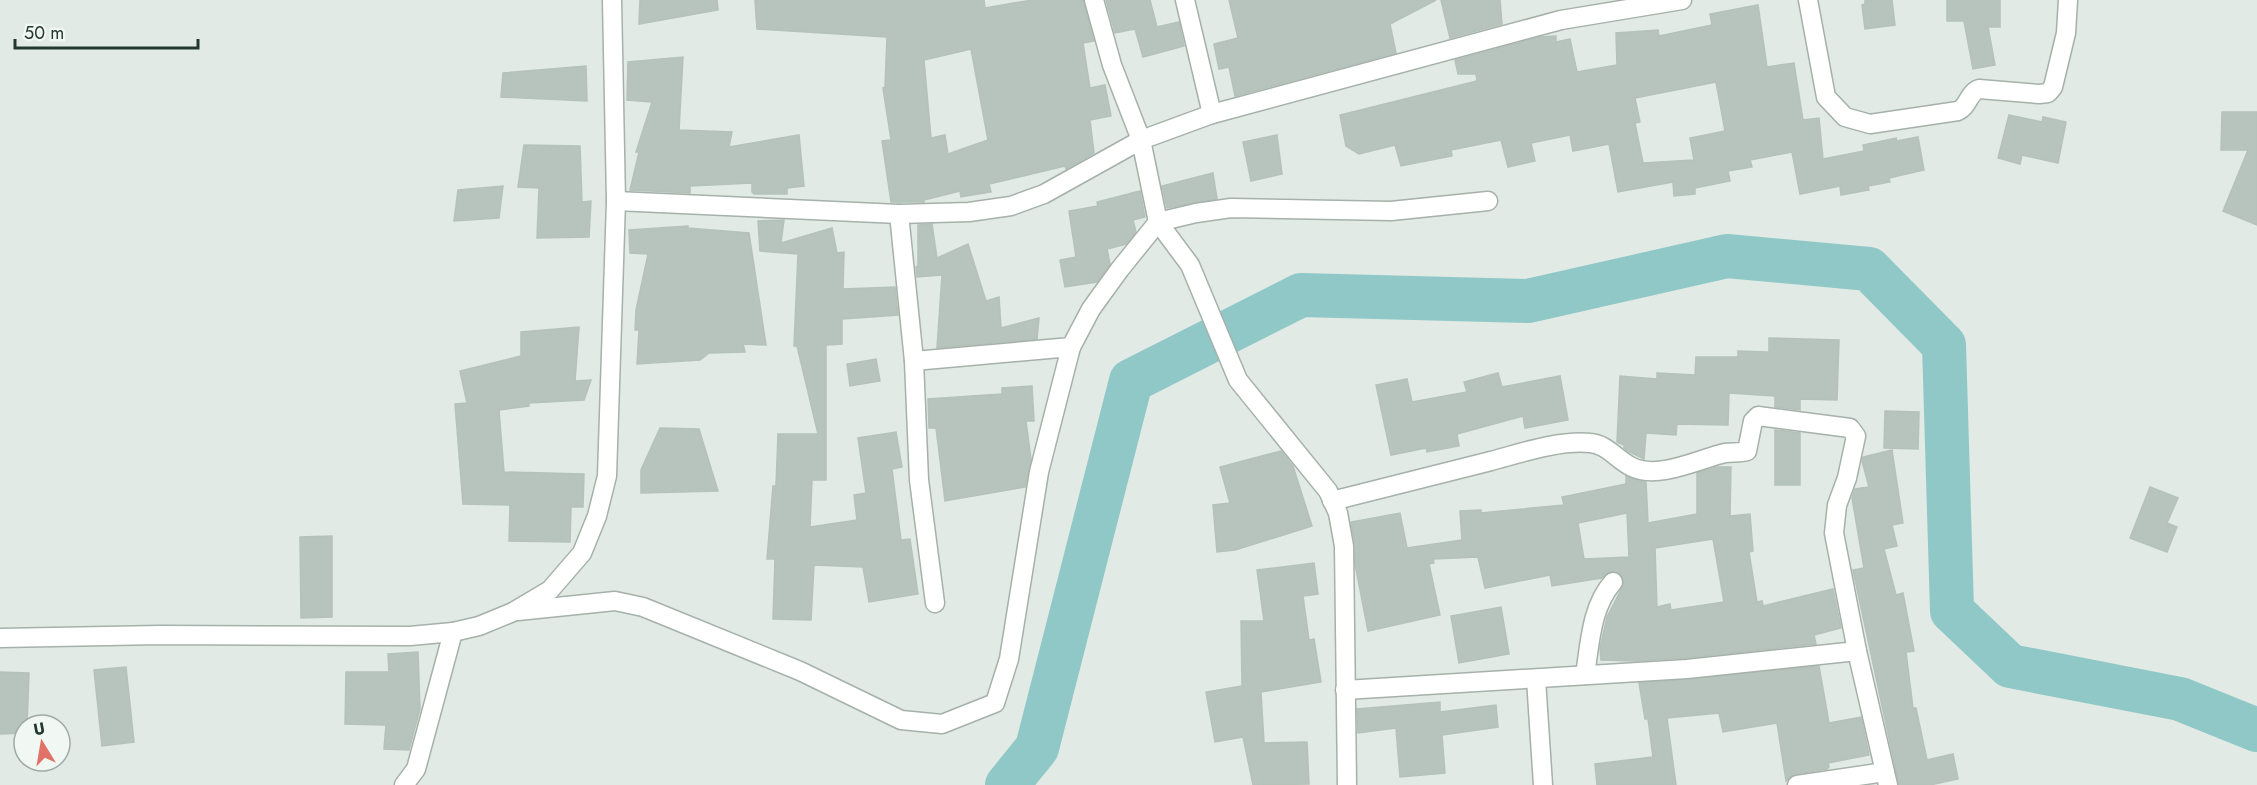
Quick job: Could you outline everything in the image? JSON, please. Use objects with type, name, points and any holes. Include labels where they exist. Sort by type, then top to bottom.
[{"type":"street","points":[[0,638],[160,635],[410,636],[453,632],[479,626],[513,612],[550,590],[582,553],[597,516],[607,476],[616,201],[612,0]]},
{"type":"street","points":[[1094,0],[1112,65],[1141,140],[1158,222],[1190,265],[1238,380],[1328,491],[1338,513],[1344,546],[1347,785]]},
{"type":"street","points":[[1185,0],[1212,114]]},
{"type":"street","points":[[616,201],[898,214],[969,212],[1011,206],[1044,194],[1141,140],[1212,114],[1561,20],[1682,0]]},
{"type":"street","points":[[1808,0],[1826,97],[1845,117],[1870,124],[1958,111],[1963,109],[1972,93],[1979,89],[2048,93],[2053,87],[2066,33],[2068,0]]},
{"type":"street","points":[[513,612],[615,601],[643,608],[800,671],[901,720],[942,724],[995,704],[1009,659],[1039,472],[1071,347],[1091,309],[1120,268],[1158,222],[1231,208],[1390,211],[1488,201]]},
{"type":"street","points":[[898,214],[914,361],[919,480],[935,603]]},
{"type":"street","points":[[914,361],[1071,347]]},
{"type":"street","points":[[1332,501],[1539,448],[1575,444],[1590,443],[1605,447],[1634,468],[1668,469],[1726,453],[1748,451],[1753,422],[1758,416],[1850,428],[1856,436],[1847,478],[1837,506],[1834,533],[1857,651],[1886,778],[1797,785]]},
{"type":"street","points":[[1585,675],[1595,612],[1603,593],[1613,582]]},
{"type":"street","points":[[404,785],[416,769],[453,632]]},
{"type":"street","points":[[1345,690],[1687,669],[1857,651]]},
{"type":"street","points":[[1536,679],[1543,785]]},
{"type":"building","points":[[640,0],[717,0],[718,10],[639,24]]},
{"type":"building","points":[[755,0],[984,0],[985,8],[1032,0],[1083,0],[1094,41],[1083,43],[1090,88],[1105,85],[1111,116],[1090,120],[1094,153],[1066,169],[1065,166],[989,184],[991,192],[961,197],[960,191],[924,200],[924,202],[891,202],[882,141],[891,140],[883,88],[885,87],[887,37],[757,29]],"holes":[[[971,49],[988,140],[948,154],[945,135],[931,138],[924,60]]]},
{"type":"building","points":[[1106,0],[1150,0],[1157,27],[1179,22],[1184,46],[1143,57],[1135,29],[1115,33]]},
{"type":"building","points":[[1229,0],[1436,0],[1390,24],[1396,53],[1235,96],[1229,67],[1219,69],[1214,44],[1238,38]]},
{"type":"building","points":[[1441,0],[1500,0],[1502,24],[1450,38]]},
{"type":"building","points":[[1865,0],[1892,0],[1895,25],[1865,29],[1862,5],[1865,4]]},
{"type":"building","points":[[1947,0],[2000,0],[2000,27],[1988,27],[1995,65],[1973,69],[1964,21],[1947,21]]},
{"type":"building","points":[[1758,5],[1767,67],[1794,63],[1803,120],[1819,118],[1823,159],[1864,151],[1863,145],[1896,138],[1897,141],[1918,137],[1924,170],[1889,178],[1890,182],[1868,186],[1869,190],[1841,195],[1840,186],[1800,194],[1792,152],[1750,160],[1752,167],[1728,171],[1730,181],[1695,188],[1695,194],[1674,196],[1673,182],[1618,192],[1609,144],[1573,151],[1570,135],[1531,143],[1535,161],[1508,167],[1501,140],[1451,150],[1452,156],[1401,166],[1395,145],[1359,154],[1346,146],[1340,115],[1477,81],[1476,74],[1458,74],[1455,60],[1540,37],[1556,36],[1556,42],[1570,39],[1577,72],[1617,65],[1616,33],[1658,30],[1659,36],[1712,25],[1710,14]],"holes":[[[1716,82],[1725,131],[1690,138],[1694,160],[1643,163],[1635,123],[1640,122],[1635,98]]]},
{"type":"building","points":[[683,57],[679,130],[732,132],[729,147],[799,135],[804,186],[787,188],[787,194],[754,194],[752,183],[690,186],[690,193],[630,190],[639,152],[636,152],[652,102],[627,100],[628,62]]},
{"type":"building","points":[[586,66],[587,101],[501,97],[503,73]]},
{"type":"building","points":[[2222,112],[2257,112],[2257,225],[2223,211],[2248,150],[2221,150]]},
{"type":"building","points":[[2009,115],[2042,122],[2043,117],[2066,122],[2058,163],[2022,155],[2020,164],[1998,158]]},
{"type":"building","points":[[1277,135],[1282,174],[1251,181],[1243,142]]},
{"type":"building","points":[[524,145],[580,146],[582,202],[591,201],[589,237],[537,238],[539,188],[518,187]]},
{"type":"building","points":[[1213,173],[1217,199],[1167,208],[1162,186]]},
{"type":"building","points":[[503,186],[499,218],[454,221],[458,190]]},
{"type":"building","points":[[1140,191],[1145,217],[1133,220],[1136,232],[1126,244],[1107,249],[1110,264],[1097,282],[1065,287],[1060,260],[1076,257],[1069,211],[1098,206],[1097,202]]},
{"type":"building","points":[[784,220],[781,243],[832,228],[837,253],[844,252],[843,289],[895,287],[898,315],[842,319],[842,344],[826,345],[826,480],[812,480],[810,527],[857,520],[854,495],[866,493],[858,438],[896,432],[902,467],[892,469],[901,540],[910,539],[918,594],[869,602],[863,567],[814,565],[811,620],[773,619],[775,559],[767,559],[773,486],[776,486],[778,434],[818,434],[797,346],[794,346],[798,254],[760,251],[758,221]]},
{"type":"building","points":[[932,224],[937,258],[968,244],[986,301],[999,297],[1001,328],[1039,318],[1037,339],[937,348],[942,275],[917,277],[916,267],[918,266],[918,225]]},
{"type":"building","points":[[688,226],[688,228],[749,233],[766,345],[743,344],[745,352],[709,353],[700,360],[637,364],[639,330],[635,330],[636,310],[648,254],[630,253],[629,230]]},
{"type":"building","points":[[579,327],[575,381],[591,380],[584,400],[529,403],[529,406],[499,410],[504,472],[584,474],[583,507],[571,507],[570,542],[509,541],[510,505],[463,504],[455,404],[467,403],[460,371],[521,356],[521,332]]},
{"type":"building","points":[[1769,338],[1839,340],[1837,400],[1800,399],[1800,410],[1775,407],[1775,396],[1729,393],[1728,425],[1677,424],[1676,435],[1646,433],[1644,459],[1617,442],[1620,376],[1657,379],[1657,373],[1695,375],[1696,357],[1738,357],[1738,351],[1769,352]]},
{"type":"building","points":[[876,359],[880,381],[850,386],[847,364]]},
{"type":"building","points":[[1498,373],[1502,387],[1560,376],[1568,420],[1525,428],[1523,416],[1457,434],[1459,446],[1427,452],[1426,448],[1391,455],[1376,385],[1407,379],[1412,402],[1467,392],[1464,382]]},
{"type":"building","points":[[1032,386],[1034,421],[1026,421],[1031,459],[1025,487],[945,501],[936,428],[929,428],[928,399],[1002,394],[1002,388]]},
{"type":"building","points":[[1885,411],[1919,412],[1918,449],[1884,448]]},
{"type":"building","points":[[660,428],[699,429],[718,491],[641,493],[641,470]]},
{"type":"building","points":[[1775,430],[1800,433],[1800,485],[1775,485]]},
{"type":"building","points":[[1892,450],[1903,523],[1892,525],[1897,546],[1884,549],[1896,595],[1903,593],[1914,651],[1906,652],[1913,708],[1916,708],[1927,760],[1953,754],[1958,779],[1930,785],[1899,785],[1853,570],[1864,568],[1852,498],[1855,489],[1869,487],[1863,457]]},
{"type":"building","points":[[1281,451],[1293,466],[1312,526],[1235,550],[1217,552],[1213,505],[1230,503],[1220,467]]},
{"type":"building","points":[[1717,467],[1731,467],[1730,516],[1750,514],[1753,551],[1749,552],[1757,602],[1762,601],[1763,606],[1833,589],[1841,628],[1814,635],[1816,644],[1686,658],[1636,661],[1601,660],[1600,648],[1607,617],[1624,584],[1620,573],[1609,572],[1602,578],[1552,586],[1550,575],[1485,588],[1478,557],[1433,559],[1434,563],[1429,564],[1440,615],[1368,631],[1355,564],[1355,544],[1351,522],[1400,513],[1407,548],[1462,540],[1460,511],[1481,510],[1481,513],[1564,505],[1562,497],[1626,484],[1626,476],[1646,482],[1648,523],[1697,514],[1697,473]],"holes":[[[1627,513],[1629,557],[1584,559],[1578,523]],[[1713,539],[1724,602],[1671,610],[1670,604],[1657,607],[1655,548]]]},
{"type":"building","points":[[2150,487],[2178,498],[2167,523],[2177,527],[2167,552],[2130,538]]},
{"type":"building","points":[[332,536],[332,617],[301,618],[300,537]]},
{"type":"building","points":[[1314,563],[1318,594],[1303,596],[1309,640],[1314,639],[1321,682],[1261,692],[1264,743],[1307,742],[1309,784],[1253,785],[1243,737],[1215,742],[1206,692],[1242,686],[1241,621],[1264,621],[1257,570]]},
{"type":"building","points":[[1501,607],[1509,654],[1459,663],[1451,616]]},
{"type":"building","points":[[418,652],[420,709],[409,750],[384,749],[386,725],[345,724],[346,672],[389,672],[388,654]]},
{"type":"building","points":[[1819,666],[1829,723],[1861,717],[1869,755],[1828,763],[1827,769],[1795,774],[1786,781],[1777,723],[1723,732],[1719,713],[1667,718],[1676,785],[1597,785],[1595,764],[1653,757],[1648,719],[1645,719],[1639,683]]},
{"type":"building","points":[[126,667],[134,742],[102,746],[94,670]]},
{"type":"building","points":[[0,672],[29,673],[27,713],[12,713],[12,734],[0,734]]},
{"type":"building","points":[[1440,702],[1440,712],[1496,705],[1498,727],[1442,735],[1445,773],[1400,777],[1396,728],[1358,733],[1357,709]]},
{"type":"waterway","points":[[1007,785],[1037,748],[1131,381],[1301,295],[1528,301],[1727,256],[1869,269],[1944,345],[1952,611],[2010,666],[2180,699],[2257,730]]}]
